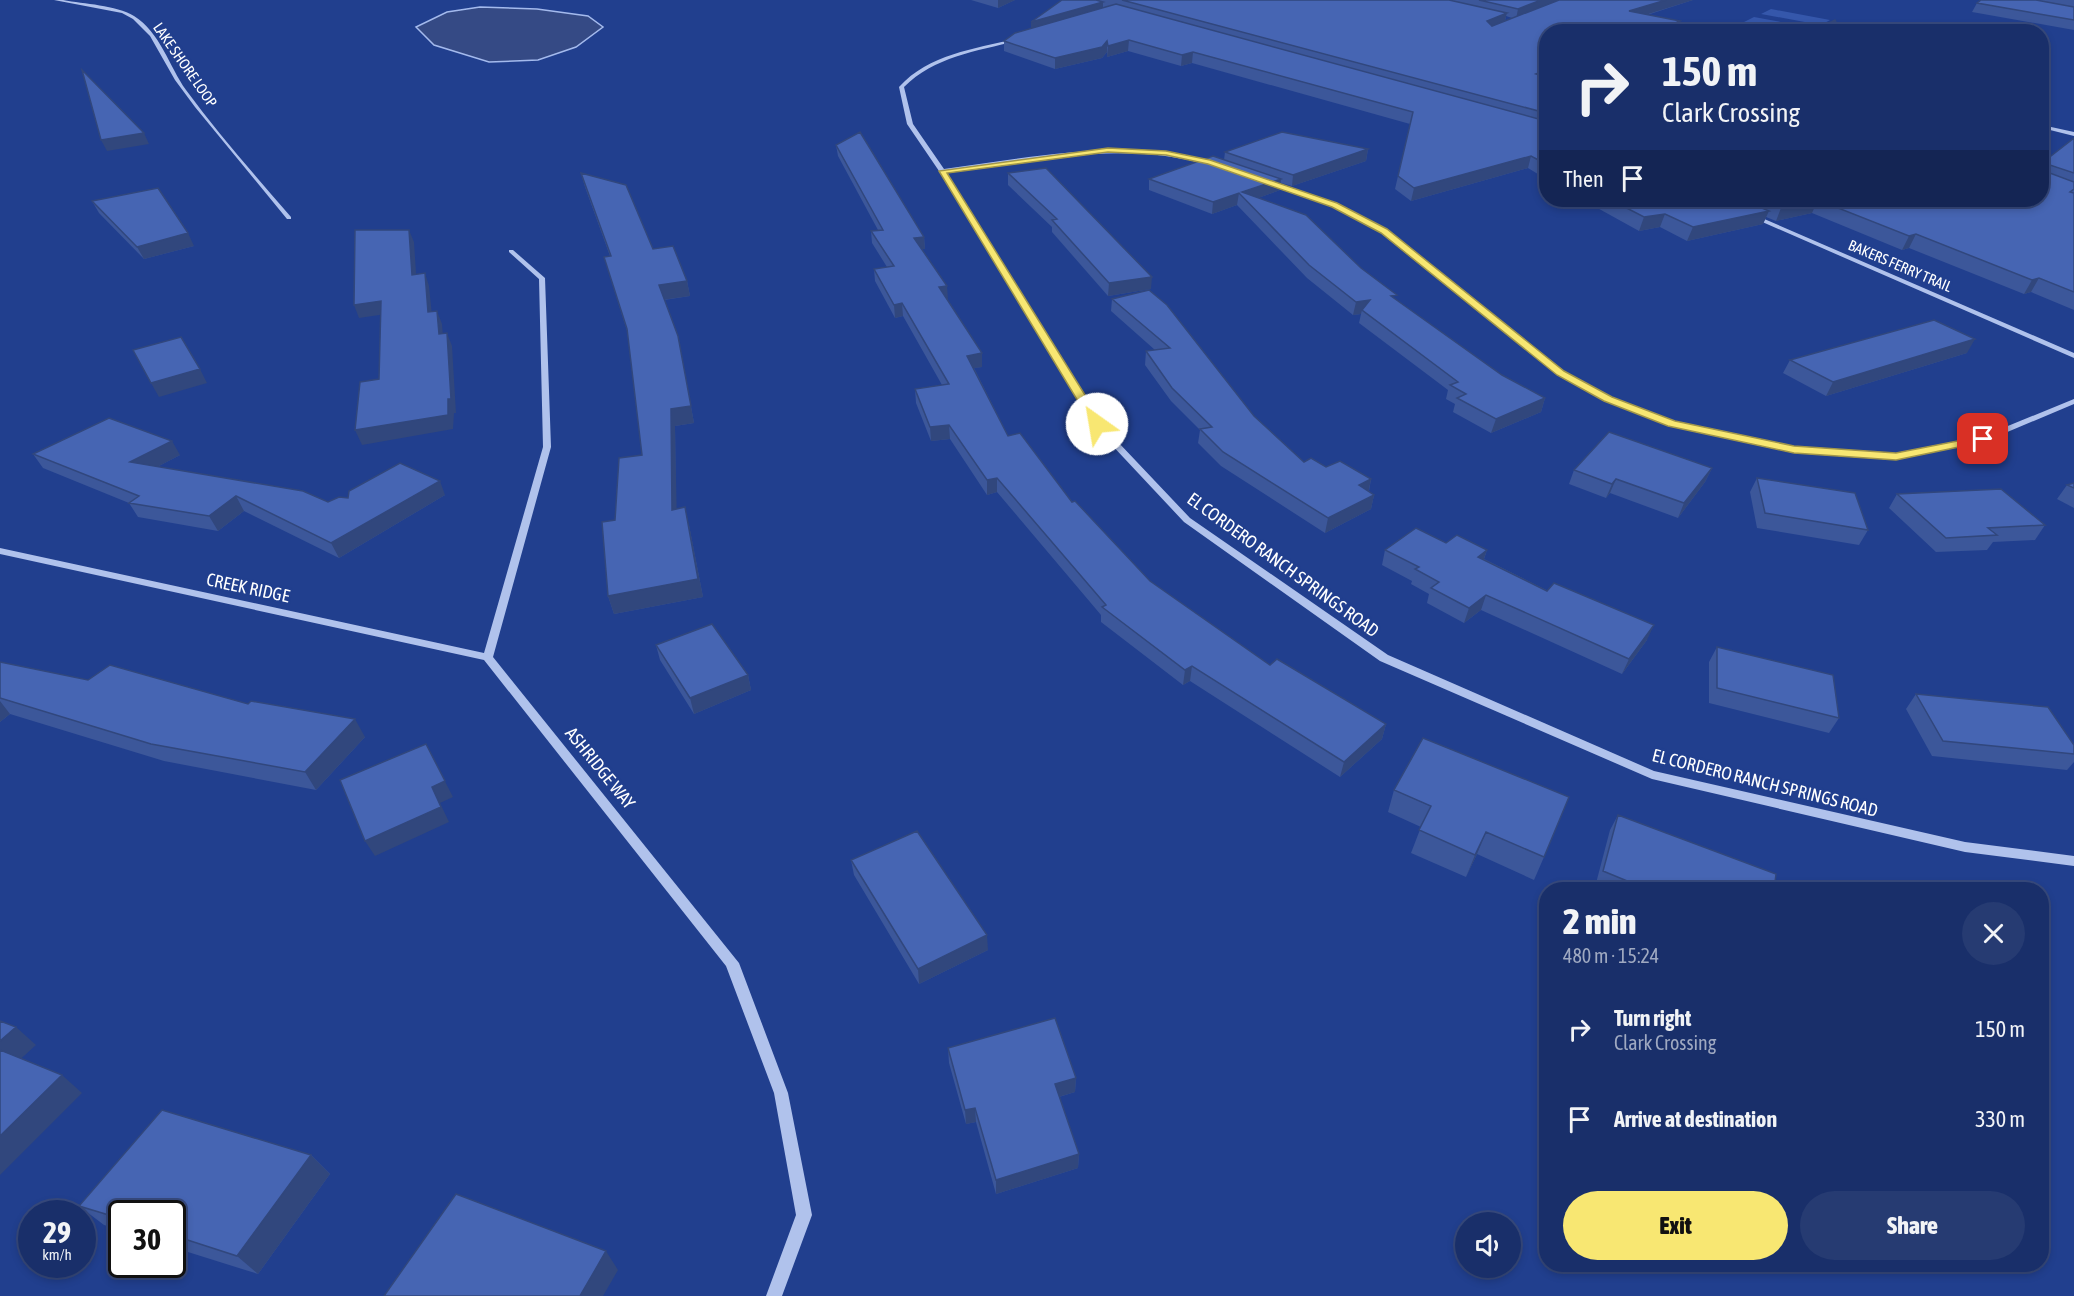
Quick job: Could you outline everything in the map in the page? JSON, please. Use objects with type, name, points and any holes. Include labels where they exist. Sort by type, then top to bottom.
[{"type":"street","name":"LAKE SHORE LOOP","points":[[56,0],[123,12],[142,26],[151,36],[183,88],[289,218]]},
{"type":"street","name":"EL CORDERO RANCH SPRINGS ROAD","points":[[1025,37],[933,63],[910,75],[901,87],[910,124],[942,171],[1097,424],[1186,520],[1384,658],[1652,775],[1965,847],[2074,861]]},
{"type":"street","points":[[2049,129],[2074,134]]},
{"type":"street","points":[[942,171],[1108,150],[1166,153],[1221,166]]},
{"type":"street","points":[[1255,178],[1335,205],[1384,231],[1560,373],[1608,399],[1672,424],[1794,450],[1896,457],[1983,439],[2074,401]]},
{"type":"street","name":"BAKERS FERRY TRAIL","points":[[1747,214],[2074,356]]},
{"type":"street","points":[[488,657],[547,447],[542,278],[511,251]]},
{"type":"street","name":"CREEK RIDGE","points":[[0,551],[488,657]]},
{"type":"street","name":"ASHRIDGE WAY","points":[[488,657],[732,963],[781,1093],[804,1215],[774,1296]]},
{"type":"shaded area","points":[[480,7],[537,9],[588,16],[603,27],[576,47],[538,60],[489,62],[434,45],[416,27],[447,12]]},
{"type":"shaded area","points":[[1771,9],[1830,20],[1823,24],[1816,24],[1761,14]]},
{"type":"shaded area","points":[[1754,17],[1792,24],[1753,24],[1744,22]]},
{"type":"building","points":[[1062,0],[1096,0],[1103,2],[1031,22]]},
{"type":"building","points":[[1122,0],[1449,0],[1507,13],[1487,21],[1492,26],[1559,0],[1666,0],[1629,11],[1680,21],[1673,24],[1539,24],[1539,73],[1536,74],[1539,75],[1539,111]]},
{"type":"building","points":[[1479,0],[1541,0],[1518,9]]},
{"type":"building","points":[[1981,0],[2036,0],[2074,7],[2074,20],[1977,3]]},
{"type":"building","points":[[1116,4],[1539,119],[1539,160],[1531,156],[1414,188],[1398,176],[1413,112],[1193,52],[1182,55],[1129,40],[1108,46],[1107,41],[1102,47],[1055,58],[1004,41],[1015,33]]},
{"type":"building","points":[[82,70],[144,133],[101,140]]},
{"type":"building","points":[[860,132],[924,237],[914,238],[947,286],[939,287],[982,353],[967,356],[1008,436],[1020,433],[1072,502],[1075,501],[1150,581],[1270,665],[1277,659],[1386,724],[1344,762],[1192,666],[1185,670],[1102,607],[1106,605],[997,478],[987,480],[949,425],[930,427],[915,389],[949,384],[902,303],[894,305],[874,269],[894,266],[871,231],[883,230],[836,145]]},
{"type":"building","points":[[1282,132],[1368,149],[1293,175],[1225,152]]},
{"type":"building","points":[[2074,138],[2074,173],[2050,165],[2049,158]]},
{"type":"building","points":[[1213,156],[1281,179],[1242,192],[1306,215],[1361,268],[1397,295],[1391,296],[1502,375],[1545,398],[1496,419],[1457,398],[1466,394],[1450,385],[1458,382],[1362,310],[1370,300],[1356,302],[1309,265],[1239,193],[1213,202],[1149,179]]},
{"type":"building","points":[[1046,168],[1152,277],[1109,283],[1052,220],[1057,219],[1008,173]]},
{"type":"building","points":[[581,173],[626,185],[653,249],[673,246],[687,281],[659,285],[678,336],[691,406],[671,409],[672,510],[685,507],[698,579],[608,596],[602,522],[615,520],[619,458],[642,455],[627,329],[604,257],[611,256]]},
{"type":"building","points":[[2049,173],[2074,182],[2074,189],[2070,192],[2074,193],[2074,292],[2039,278],[2032,280],[1916,234],[1909,236],[1836,207],[2049,207]]},
{"type":"building","points":[[158,188],[188,233],[137,247],[92,201]]},
{"type":"building","points":[[1625,207],[1760,207],[1769,211],[1693,227],[1665,214],[1644,217]]},
{"type":"building","points":[[355,230],[409,230],[412,275],[425,273],[428,312],[437,311],[439,334],[447,333],[451,399],[448,399],[448,415],[355,430],[360,382],[379,379],[381,301],[354,305]]},
{"type":"building","points":[[1149,290],[1167,305],[1254,416],[1304,462],[1311,458],[1326,467],[1340,461],[1371,479],[1359,485],[1374,495],[1328,518],[1223,452],[1200,429],[1212,427],[1172,388],[1146,351],[1170,348],[1112,299]]},
{"type":"building","points":[[1934,320],[1975,339],[1833,382],[1790,360]]},
{"type":"building","points":[[181,337],[200,369],[151,383],[133,350]]},
{"type":"building","points":[[109,418],[172,441],[130,462],[303,491],[328,502],[339,497],[348,498],[349,491],[400,463],[440,481],[331,543],[236,496],[209,516],[129,503],[139,496],[33,454]]},
{"type":"building","points":[[1609,432],[1712,468],[1684,503],[1616,479],[1612,484],[1574,470]]},
{"type":"building","points":[[1757,478],[1855,493],[1868,530],[1765,513]]},
{"type":"building","points":[[2001,489],[2045,525],[1988,528],[1997,535],[1946,538],[1897,494]]},
{"type":"building","points":[[1416,528],[1446,543],[1457,535],[1487,550],[1478,557],[1547,591],[1554,583],[1654,625],[1629,659],[1486,595],[1469,608],[1431,588],[1439,582],[1415,569],[1419,567],[1385,550]]},
{"type":"building","points":[[712,624],[748,675],[690,698],[656,645]]},
{"type":"building","points":[[1717,647],[1833,675],[1839,718],[1717,688]]},
{"type":"building","points":[[0,662],[88,680],[110,665],[248,704],[251,701],[355,719],[305,772],[151,744],[0,698]]},
{"type":"building","points":[[1916,694],[2048,707],[2074,745],[2074,754],[1943,741]]},
{"type":"building","points":[[1423,738],[1569,797],[1544,857],[1486,832],[1475,855],[1419,830],[1431,806],[1394,790]]},
{"type":"building","points":[[426,744],[445,781],[432,787],[441,807],[365,841],[340,780]]},
{"type":"building","points":[[1618,815],[1776,874],[1775,882],[1630,882],[1603,871]]},
{"type":"building","points":[[917,831],[987,935],[918,969],[851,860]]},
{"type":"building","points":[[1055,1018],[1076,1078],[1055,1084],[1079,1154],[996,1180],[975,1108],[965,1110],[948,1048]]},
{"type":"building","points":[[0,1021],[16,1027],[0,1041]]},
{"type":"building","points":[[0,1050],[62,1075],[0,1136]]},
{"type":"building","points":[[162,1110],[311,1155],[237,1256],[186,1240],[186,1200],[108,1200],[108,1215],[96,1211],[96,1200],[84,1200]]},
{"type":"building","points":[[456,1194],[606,1251],[580,1296],[384,1296]]},
{"type":"route","points":[[1097,424],[942,171],[1108,150],[1166,153],[1210,163],[1335,205],[1384,231],[1560,373],[1608,399],[1672,424],[1794,450],[1896,457],[1983,439]]}]
